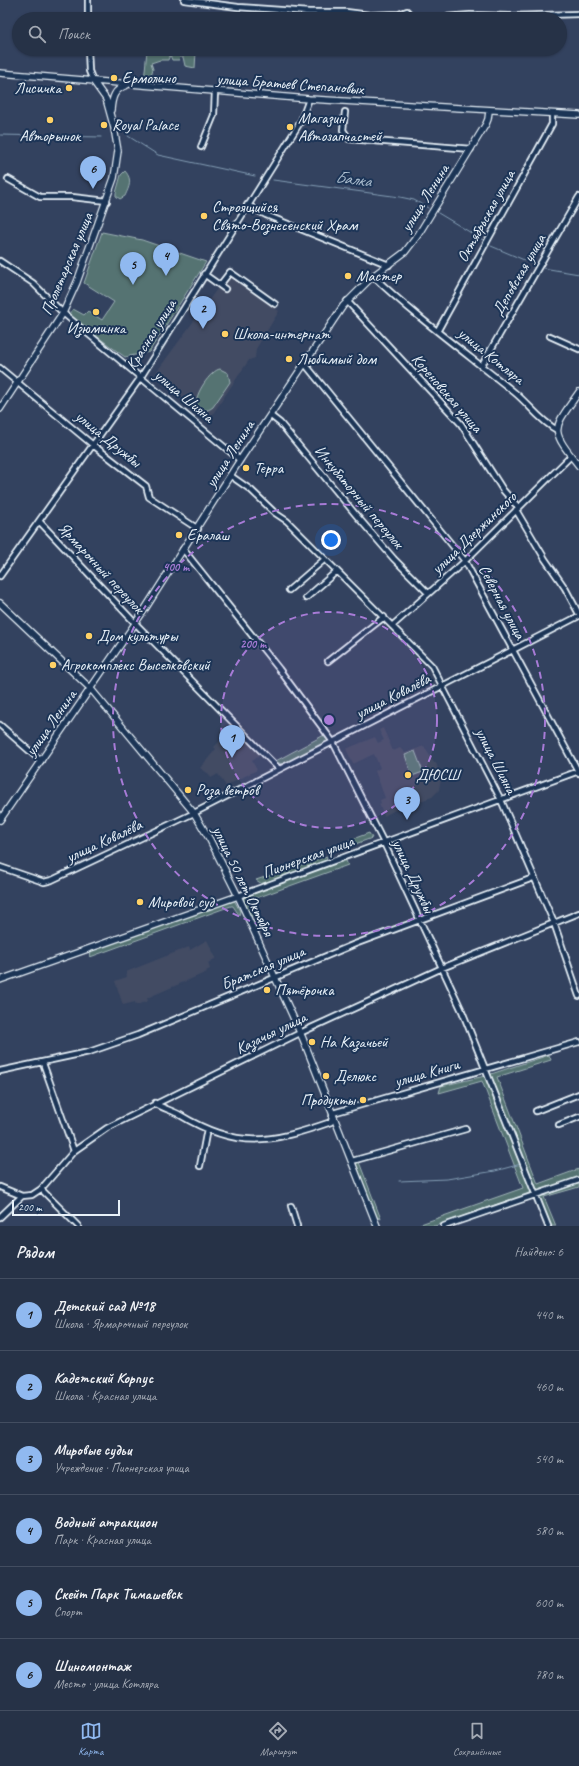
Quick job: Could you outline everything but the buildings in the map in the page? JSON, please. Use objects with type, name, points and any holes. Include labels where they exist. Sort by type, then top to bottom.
[{"type":"main road","name":"улица Братьев Степановых","points":[[0,73],[309,99],[489,111],[579,115]]},
{"type":"main road","name":"Пролетарская улица","points":[[0,409],[63,313],[77,282],[114,178],[118,145],[111,115],[102,91],[93,81]]},
{"type":"main road","points":[[111,115],[114,93],[121,87],[128,84]]},
{"type":"main road","name":"улица Ленина","points":[[0,820],[91,690],[183,549],[198,529],[240,460],[347,302],[373,276],[405,252],[418,235],[471,149],[488,119],[489,111]]},
{"type":"main road","points":[[557,430],[562,417],[579,392]]},
{"type":"main road","name":"улица Котляра","points":[[557,430],[561,442],[579,466]]},
{"type":"main road","name":"улица 50 лет Октября","points":[[0,603],[91,690],[194,813],[210,840],[238,896],[275,976],[333,1113],[377,1226]]},
{"type":"main road","name":"Пионерская улица","points":[[0,980],[238,896]]},
{"type":"street","points":[[88,0],[88,12]]},
{"type":"street","points":[[184,0],[238,7],[309,12],[346,12]]},
{"type":"street","points":[[567,14],[579,14]]},
{"type":"street","name":"Пролетарская улица","points":[[88,56],[89,71],[93,81]]},
{"type":"street","points":[[201,147],[214,115],[215,91]]},
{"type":"street","name":"Красная улица","points":[[0,576],[40,522],[141,377],[247,205],[301,121],[309,99]]},
{"type":"street","points":[[345,112],[343,130],[349,139],[471,149]]},
{"type":"street","name":"Октябрьская улица","points":[[438,330],[552,124],[552,114]]},
{"type":"street","points":[[8,179],[40,197],[72,197],[107,201]]},
{"type":"street","name":"Деповская улица","points":[[482,365],[579,197]]},
{"type":"street","points":[[247,205],[280,221],[389,265]]},
{"type":"street","name":"улица Шияна","points":[[0,261],[33,282],[63,313],[240,460]]},
{"type":"street","points":[[220,285],[230,272],[275,304]]},
{"type":"street","points":[[204,274],[225,289]]},
{"type":"street","name":"улица Котляра","points":[[373,276],[403,304],[482,365],[520,397],[548,425],[557,430]]},
{"type":"street","name":"Кореновская улица","points":[[347,302],[461,424],[503,490],[517,509],[565,588],[579,615]]},
{"type":"street","points":[[550,336],[579,349]]},
{"type":"street","name":"Северная улица","points":[[305,364],[465,561],[579,772]]},
{"type":"street","name":"улица Дружбы","points":[[0,368],[93,445],[146,486],[149,497],[198,529]]},
{"type":"street","name":"Инкубаторный переулок","points":[[271,416],[285,429],[394,559],[428,593]]},
{"type":"street","name":"улица Дзержинского","points":[[392,626],[465,561],[571,456]]},
{"type":"street","name":"улица Шияна","points":[[231,476],[264,500],[275,513],[287,521],[432,666],[501,800],[533,878],[554,923],[579,996]]},
{"type":"street","name":"Ярмарочный переулок","points":[[40,522],[135,623],[279,769]]},
{"type":"street","name":"улица Дружбы","points":[[183,549],[279,670],[333,742],[384,844],[462,1011],[548,1226]]},
{"type":"street","points":[[289,590],[324,559]]},
{"type":"street","points":[[306,598],[337,571]]},
{"type":"street","name":"улица Ковалёва","points":[[0,867],[44,882],[52,880],[194,813],[579,615]]},
{"type":"street","points":[[328,661],[384,618]]},
{"type":"street","points":[[0,725],[41,761]]},
{"type":"street","name":"Пионерская улица","points":[[238,896],[579,772]]},
{"type":"street","name":"Братская улица","points":[[0,1071],[89,1052],[138,1035],[275,976],[419,920],[533,878]]},
{"type":"street","name":"Казачья улица","points":[[0,1217],[22,1196],[32,1194],[41,1189],[74,1151],[107,1128],[155,1103],[300,1033],[442,968],[579,913]]},
{"type":"street","name":"улица Книги","points":[[155,1103],[161,1108],[178,1114],[193,1123],[226,1136],[251,1140],[273,1139],[331,1122],[333,1113],[579,1042]]},
{"type":"street","points":[[43,1063],[74,1151]]},
{"type":"street","points":[[536,1111],[579,1094]]},
{"type":"street","points":[[559,1125],[579,1117]]},
{"type":"street","points":[[200,1166],[207,1129]]},
{"type":"street","points":[[352,1161],[466,1129]]},
{"type":"street","points":[[444,1226],[579,1180]]},
{"type":"street","points":[[0,1187],[22,1196]]},
{"type":"street","points":[[41,1189],[78,1226]]},
{"type":"street","points":[[291,1206],[297,1226]]},
{"type":"shaded area","name":"Школа-интернат","points":[[228,274],[279,311],[256,349],[255,358],[249,360],[208,421],[155,374]]},
{"type":"shaded area","name":"ДЮСШ","points":[[383,728],[393,751],[400,748],[405,753],[424,746],[434,763],[436,763],[441,779],[439,790],[432,797],[399,808],[384,816],[379,804],[381,803],[380,800],[385,798],[375,771],[380,768],[374,754],[353,764],[346,749],[375,737],[378,743],[384,740],[379,730]]},
{"type":"shaded area","points":[[233,731],[238,731],[261,755],[252,761],[257,770],[226,786],[218,774],[211,778],[209,774],[200,768],[216,749],[214,747],[220,741],[222,743]]},
{"type":"shaded area","points":[[207,940],[216,958],[208,963],[210,969],[206,971],[207,972],[147,998],[148,1001],[136,1005],[135,1002],[123,1005],[115,981],[127,977],[126,972],[189,947],[190,950]]},
{"type":"green space","points":[[146,56],[170,56],[168,60],[160,60],[151,63],[153,69],[149,81],[144,81]]},
{"type":"green space","points":[[170,56],[196,56],[195,68],[185,66],[183,57],[180,57],[179,60],[172,60]]},
{"type":"green space","points":[[125,171],[129,177],[130,184],[125,196],[120,199],[116,196],[116,193],[121,175]]},
{"type":"green space","points":[[102,232],[142,240],[206,262],[149,352],[125,357],[68,315],[73,309],[84,315],[88,311],[102,320],[114,302],[84,283]]},
{"type":"green space","points":[[220,369],[228,373],[230,382],[213,407],[209,410],[202,410],[197,405],[196,401],[200,390],[208,378],[216,370]]},
{"type":"green space","points":[[326,734],[329,739],[328,742],[283,764],[274,762]]},
{"type":"green space","points":[[415,751],[423,772],[412,776],[405,755]]},
{"type":"green space","points":[[369,833],[372,838],[344,848],[342,843]]},
{"type":"green space","points":[[327,856],[326,861],[262,884],[256,880]]},
{"type":"green space","points":[[345,859],[348,865],[248,901],[254,915],[251,917],[242,901],[245,895]]},
{"type":"green space","points":[[234,900],[240,911],[239,915],[233,906],[231,906],[90,957],[91,951]]},
{"type":"green space","points":[[549,1055],[551,1060],[497,1077],[538,1184],[579,1169],[579,1178],[538,1192],[535,1190],[498,1097],[491,1074]]},
{"type":"green space","points":[[485,1076],[532,1192],[435,1226],[415,1226],[523,1188],[482,1081],[439,1093],[441,1086]]},
{"type":"green space","points":[[363,1160],[359,1162],[381,1219],[376,1217],[356,1163]]},
{"type":"green space","points":[[579,1181],[579,1187],[544,1197],[556,1226],[550,1226],[539,1195]]},
{"type":"waterway","name":"Балка","points":[[0,135],[101,137]]},
{"type":"waterway","name":"Балка","points":[[128,136],[158,155],[255,176]]},
{"type":"waterway","name":"Балка","points":[[273,180],[400,197],[414,200],[428,208]]},
{"type":"waterway","name":"Балка","points":[[438,213],[483,240]]},
{"type":"waterway","name":"Балка","points":[[491,246],[536,265]]},
{"type":"waterway","name":"Балка","points":[[543,268],[579,274]]},
{"type":"waterway","points":[[399,1181],[447,1179],[495,1171],[521,1164],[531,1190]]},
{"type":"place","name":"Ермолино","points":[[114,78]]},
{"type":"place","name":"Лисичка","points":[[69,88]]},
{"type":"place","name":"Авторынок","points":[[50,120]]},
{"type":"place","name":"Royal Palace","points":[[104,125]]},
{"type":"place","name":"Магазин Автозапчастей","points":[[290,127]]},
{"type":"place","name":"Шиномонтаж","points":[[93,189]]},
{"type":"place","name":"Строящийся Свято-Вознесенский Храм","points":[[204,216]]},
{"type":"place","name":"Водный атракцион","points":[[166,276]]},
{"type":"place","name":"Мастер","points":[[348,276]]},
{"type":"place","name":"Скейт Парк Тимашевск","points":[[133,285]]},
{"type":"place","name":"Изюминка","points":[[96,312]]},
{"type":"place","name":"Кадетский Корпус","points":[[203,329]]},
{"type":"place","name":"Школа-интернат","points":[[225,334]]},
{"type":"place","name":"Любимый дом","points":[[289,359]]},
{"type":"place","name":"Терра","points":[[246,468]]},
{"type":"place","name":"Ералаш","points":[[179,535]]},
{"type":"place","name":"Дом культуры","points":[[89,636]]},
{"type":"place","name":"Агрокомплекс Выселковский","points":[[53,665]]},
{"type":"place","name":"Детский сад №18","points":[[232,758]]},
{"type":"place","name":"ДЮСШ","points":[[408,775]]},
{"type":"place","name":"Роза ветров","points":[[188,790]]},
{"type":"place","name":"Мировые судьи","points":[[407,820]]},
{"type":"place","name":"Мировой суд","points":[[140,902]]},
{"type":"place","name":"Пятёрочка","points":[[267,990]]},
{"type":"place","name":"На Казачьей","points":[[312,1042]]},
{"type":"place","name":"Делюкс","points":[[326,1076]]},
{"type":"place","name":"Продукты","points":[[363,1100]]}]
